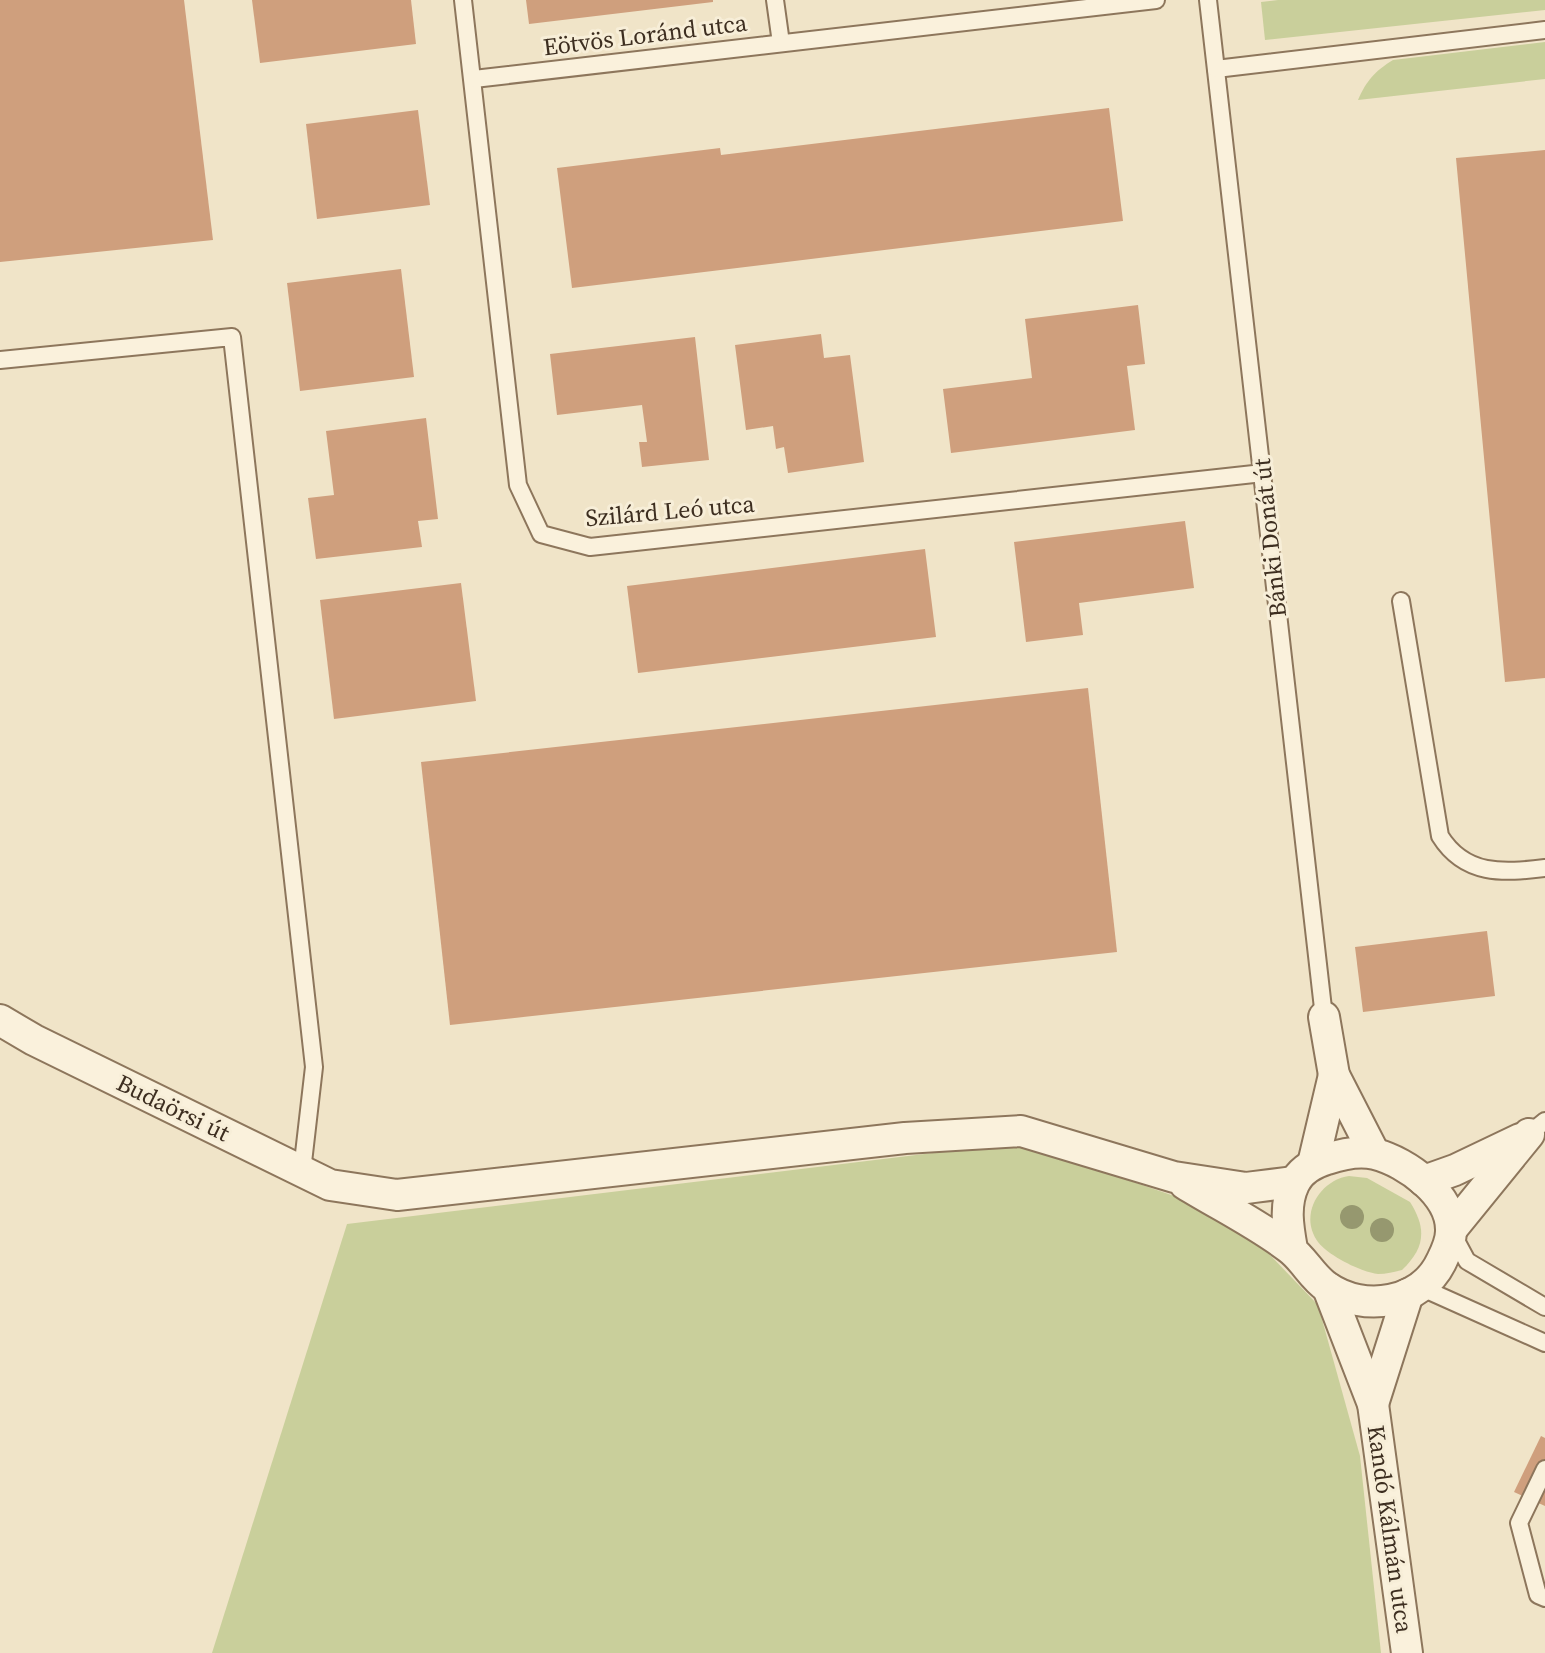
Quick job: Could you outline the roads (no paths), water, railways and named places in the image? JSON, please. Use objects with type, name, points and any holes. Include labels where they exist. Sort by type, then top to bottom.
[{"type":"street","name":"Bánki Donát út","points":[[1324,1017],[1334,1075],[1374,1153]]},
{"type":"street","name":"Budaörsi út","points":[[0,1020],[34,1040],[330,1185],[397,1195],[905,1138],[1021,1131],[1174,1177]]},
{"type":"street","name":"Bánki Donát út","points":[[1304,1173],[1334,1075]]},
{"type":"street","points":[[1424,1181],[1455,1170],[1537,1128]]},
{"type":"street","points":[[1174,1177],[1292,1249],[1307,1270],[1328,1288],[1350,1298],[1373,1303],[1414,1291],[1440,1265],[1451,1230],[1537,1128]]},
{"type":"street","points":[[1174,1177],[1246,1188],[1304,1173],[1345,1153],[1374,1153],[1424,1181],[1441,1198],[1451,1230]]},
{"type":"street","points":[[1292,1249],[1286,1213],[1304,1173]]},
{"type":"street","name":"Kandó Kálmán utca","points":[[1328,1288],[1373,1404],[1407,1653]]},
{"type":"street","name":"Kandó Kálmán utca","points":[[1373,1404],[1414,1291]]},
{"type":"lane","points":[[463,0],[474,79]]},
{"type":"lane","points":[[775,0],[781,43]]},
{"type":"lane","name":"Eötvös Loránd utca","points":[[474,79],[1156,0]]},
{"type":"lane","name":"Bánki Donát út","points":[[1208,0],[1324,1017]]},
{"type":"lane","points":[[1216,69],[1545,30]]},
{"type":"lane","name":"Szilárd Leó utca","points":[[474,79],[518,485],[541,534],[590,547],[1263,473]]},
{"type":"lane","points":[[0,360],[232,337],[314,1067],[302,1171]]},
{"type":"lane","points":[[1401,601],[1440,836],[1450,852],[1470,864],[1494,872],[1545,868]]},
{"type":"lane","points":[[1451,1230],[1467,1261],[1545,1307]]},
{"type":"lane","points":[[1414,1291],[1442,1295],[1545,1343]]},
{"type":"lane","points":[[1545,1469],[1519,1523],[1538,1595],[1545,1598]]}]
